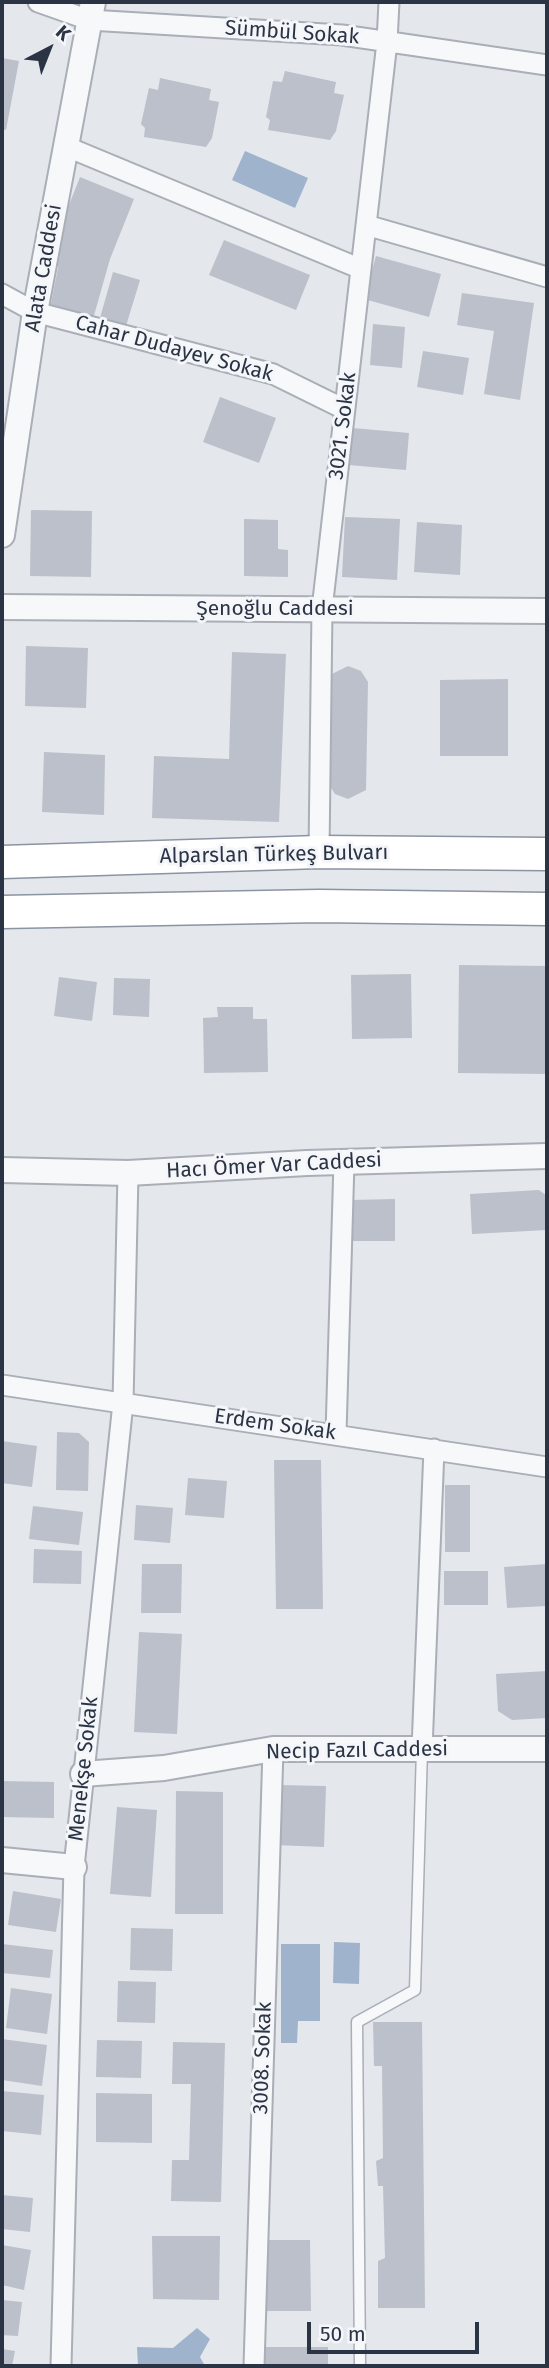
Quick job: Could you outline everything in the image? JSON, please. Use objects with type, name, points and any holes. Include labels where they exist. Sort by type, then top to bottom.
[{"type":"highway","name":"Alparslan Türkeş Bulvarı","points":[[2,862],[319,852],[547,854]]},
{"type":"highway","points":[[2,912],[319,906],[547,908]]},
{"type":"street","name":"Sümbül Sokak","points":[[38,2],[91,11],[342,35],[547,65]]},
{"type":"street","name":"3021. Sokak","points":[[319,852],[322,609],[387,42],[389,2]]},
{"type":"street","name":"Alata Caddesi","points":[[2,535],[35,312],[91,11]]},
{"type":"street","points":[[65,146],[360,269]]},
{"type":"street","points":[[366,225],[547,277]]},
{"type":"street","name":"Cahar Dudayev Sokak","points":[[2,294],[35,312],[273,374],[344,410]]},
{"type":"street","name":"Şenoğlu Caddesi","points":[[2,607],[547,611]]},
{"type":"street","name":"Hacı Ömer Var Caddesi","points":[[2,1170],[128,1173],[344,1162],[547,1156]]},
{"type":"street","points":[[336,1433],[344,1162]]},
{"type":"street","name":"Menekşe Sokak","points":[[61,2366],[75,1867],[123,1403],[128,1173]]},
{"type":"street","name":"Erdem Sokak","points":[[2,1385],[336,1433],[547,1467]]},
{"type":"street","points":[[422,1749],[433,1449]]},
{"type":"street","name":"Necip Fazıl Caddesi","points":[[83,1774],[164,1768],[273,1749],[547,1749]]},
{"type":"street","name":"3008. Sokak","points":[[254,2366],[273,1749]]},
{"type":"street","points":[[2,1860],[75,1867]]},
{"type":"lane","points":[[360,2366],[357,2022],[415,1990],[422,1749]]},
{"type":"water","points":[[245,151],[308,178],[295,208],[232,180]]},
{"type":"water","points":[[334,1942],[360,1943],[359,1984],[333,1983]]},
{"type":"water","points":[[281,1944],[320,1944],[320,2021],[298,2021],[297,2043],[281,2043]]},
{"type":"water","points":[[197,2328],[210,2339],[200,2357],[205,2366],[138,2366],[137,2347],[173,2348]]},
{"type":"building","points":[[2,58],[19,61],[6,130],[2,129]]},
{"type":"building","points":[[285,71],[336,82],[334,93],[344,95],[336,131],[330,140],[268,130],[270,120],[266,117],[273,81],[282,82]]},
{"type":"building","points":[[160,78],[211,89],[209,100],[219,102],[212,138],[206,147],[144,137],[145,128],[141,124],[149,88],[158,90]]},
{"type":"building","points":[[80,177],[134,199],[110,259],[93,319],[50,308],[58,268],[56,238]]},
{"type":"building","points":[[224,240],[310,275],[296,310],[209,275]]},
{"type":"building","points":[[376,256],[441,274],[429,317],[364,299]]},
{"type":"building","points":[[113,272],[140,280],[126,326],[100,318]]},
{"type":"building","points":[[462,293],[534,303],[520,400],[484,394],[494,331],[457,325]]},
{"type":"building","points":[[373,324],[405,327],[402,368],[370,365]]},
{"type":"building","points":[[423,351],[469,358],[463,395],[417,387]]},
{"type":"building","points":[[220,397],[276,418],[259,463],[203,442]]},
{"type":"building","points":[[353,428],[409,433],[406,470],[349,465]]},
{"type":"building","points":[[31,510],[92,511],[91,577],[30,576]]},
{"type":"building","points":[[345,517],[400,519],[397,580],[342,577]]},
{"type":"building","points":[[244,519],[278,520],[278,549],[288,550],[288,577],[244,576]]},
{"type":"building","points":[[417,522],[462,525],[460,575],[414,572]]},
{"type":"building","points":[[26,646],[88,648],[86,708],[25,706]]},
{"type":"building","points":[[232,652],[286,654],[279,822],[152,818],[154,756],[229,759]]},
{"type":"building","points":[[348,666],[361,671],[368,682],[366,790],[348,799],[335,794],[328,783],[330,675]]},
{"type":"building","points":[[508,679],[508,756],[440,756],[440,680]]},
{"type":"building","points":[[44,752],[105,755],[104,815],[42,812]]},
{"type":"building","points":[[459,965],[547,966],[547,1074],[458,1073]]},
{"type":"building","points":[[411,974],[412,1038],[352,1039],[351,975]]},
{"type":"building","points":[[59,977],[97,982],[92,1021],[54,1016]]},
{"type":"building","points":[[114,978],[150,979],[149,1017],[113,1015]]},
{"type":"building","points":[[217,1007],[253,1007],[253,1019],[267,1019],[268,1072],[204,1073],[203,1018],[218,1017]]},
{"type":"building","points":[[539,1190],[547,1196],[547,1230],[472,1234],[470,1194]]},
{"type":"building","points":[[395,1199],[395,1241],[351,1241],[351,1200]]},
{"type":"building","points":[[57,1432],[79,1433],[89,1442],[88,1491],[56,1490]]},
{"type":"building","points":[[2,1441],[37,1446],[32,1487],[2,1483]]},
{"type":"building","points":[[274,1460],[321,1460],[323,1609],[276,1609]]},
{"type":"building","points":[[188,1478],[227,1481],[224,1518],[185,1515]]},
{"type":"building","points":[[445,1485],[470,1485],[470,1552],[445,1552]]},
{"type":"building","points":[[136,1505],[173,1508],[170,1543],[134,1540]]},
{"type":"building","points":[[33,1506],[83,1512],[79,1545],[29,1539]]},
{"type":"building","points":[[34,1549],[82,1551],[81,1584],[33,1583]]},
{"type":"building","points":[[142,1564],[182,1564],[181,1613],[141,1613]]},
{"type":"building","points":[[547,1564],[547,1606],[507,1608],[504,1567]]},
{"type":"building","points":[[444,1571],[488,1571],[488,1605],[444,1605]]},
{"type":"building","points":[[139,1632],[182,1634],[177,1734],[134,1732]]},
{"type":"building","points":[[547,1671],[547,1718],[512,1720],[498,1711],[496,1674]]},
{"type":"building","points":[[2,1781],[54,1782],[54,1818],[2,1817]]},
{"type":"building","points":[[277,1785],[326,1786],[324,1847],[275,1845]]},
{"type":"building","points":[[176,1791],[223,1792],[223,1914],[175,1914]]},
{"type":"building","points":[[117,1807],[157,1810],[151,1897],[110,1894]]},
{"type":"building","points":[[13,1891],[61,1899],[56,1932],[8,1925]]},
{"type":"building","points":[[131,1928],[173,1929],[172,1971],[130,1970]]},
{"type":"building","points":[[2,1944],[53,1950],[50,1978],[2,1973]]},
{"type":"building","points":[[118,1981],[156,1982],[155,2023],[117,2022]]},
{"type":"building","points":[[11,1988],[52,1994],[47,2034],[6,2028]]},
{"type":"building","points":[[373,2022],[422,2022],[425,2308],[378,2308],[378,2261],[385,2258],[383,2186],[378,2186],[376,2161],[383,2158],[382,2066],[374,2066]]},
{"type":"building","points":[[2,2039],[47,2045],[42,2086],[2,2080]]},
{"type":"building","points":[[97,2040],[142,2041],[141,2078],[96,2077]]},
{"type":"building","points":[[173,2042],[225,2043],[221,2202],[171,2201],[172,2160],[189,2160],[191,2084],[172,2084]]},
{"type":"building","points":[[2,2091],[44,2095],[41,2135],[2,2131]]},
{"type":"building","points":[[96,2093],[152,2094],[152,2143],[96,2142]]},
{"type":"building","points":[[2,2195],[33,2198],[30,2232],[2,2229]]},
{"type":"building","points":[[152,2236],[220,2236],[219,2300],[153,2299]]},
{"type":"building","points":[[260,2240],[310,2240],[311,2311],[261,2311]]},
{"type":"building","points":[[2,2245],[31,2250],[24,2290],[2,2285]]},
{"type":"building","points":[[2,2300],[22,2302],[18,2336],[2,2335]]},
{"type":"building","points":[[263,2347],[328,2347],[328,2366],[263,2366]]},
{"type":"building","points":[[2,2349],[15,2351],[12,2366],[2,2366]]}]
